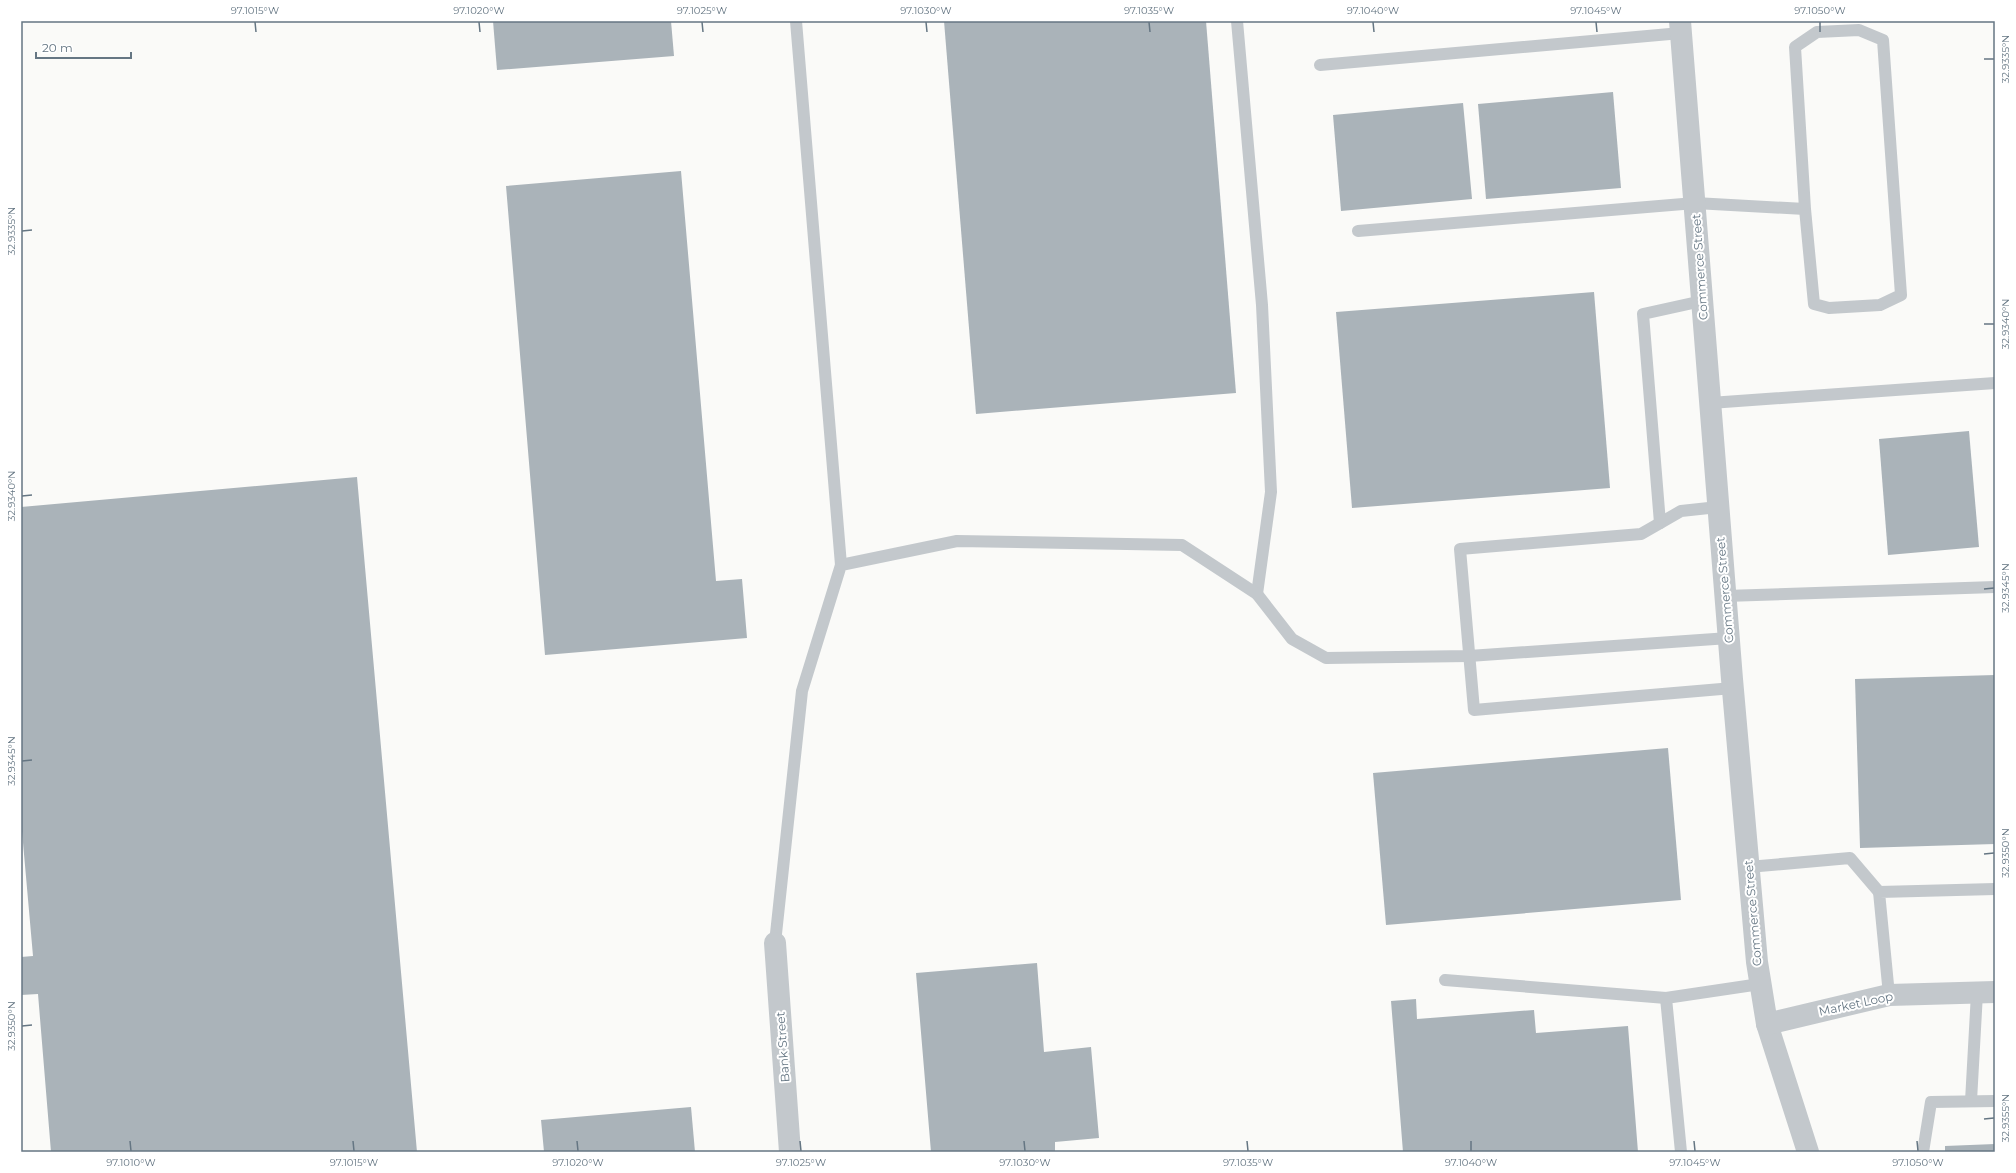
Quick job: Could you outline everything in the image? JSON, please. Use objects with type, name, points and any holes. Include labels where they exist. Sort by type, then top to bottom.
[{"type":"street","name":"Commerce Street","points":[[1681,27],[1732,688],[1760,984],[1767,1024],[1808,1152]]},
{"type":"street","name":"Bank Street","points":[[775,943],[790,1152]]},
{"type":"street","name":"Market Loop","points":[[1767,1024],[1889,995],[1986,992]]},
{"type":"lane","points":[[775,943],[802,691],[841,565],[796,21]]},
{"type":"lane","points":[[1237,21],[1262,305],[1271,492],[1257,594]]},
{"type":"lane","points":[[1320,65],[1681,27]]},
{"type":"lane","points":[[1859,30],[1883,40],[1901,295],[1880,305],[1829,308],[1814,304],[1805,209],[1795,47],[1817,32],[1859,30]]},
{"type":"lane","points":[[1358,231],[1695,203],[1805,209]]},
{"type":"lane","points":[[1660,523],[1643,314],[1702,301]]},
{"type":"lane","points":[[1710,404],[1995,383]]},
{"type":"lane","points":[[1718,507],[1681,511],[1641,534],[1460,549],[1474,710],[1732,688]]},
{"type":"lane","points":[[841,565],[957,541],[1182,544],[1257,594],[1292,639],[1326,658],[1469,656],[1729,638]]},
{"type":"lane","points":[[1725,596],[1995,587]]},
{"type":"lane","points":[[1748,867],[1850,858],[1879,892],[1889,995]]},
{"type":"lane","points":[[1879,892],[1995,889]]},
{"type":"lane","points":[[1445,980],[1666,998],[1760,984]]},
{"type":"lane","points":[[1971,1101],[1986,992]]},
{"type":"lane","points":[[1666,998],[1681,1152]]},
{"type":"lane","points":[[1923,1152],[1931,1102],[1995,1101]]},
{"type":"building","points":[[493,21],[671,21],[674,56],[497,70]]},
{"type":"building","points":[[944,21],[1206,21],[1236,393],[976,414]]},
{"type":"building","points":[[1613,92],[1621,188],[1486,199],[1478,104]]},
{"type":"building","points":[[1463,103],[1472,199],[1341,211],[1333,115]]},
{"type":"building","points":[[681,171],[716,581],[742,579],[747,638],[545,655],[506,186]]},
{"type":"building","points":[[1594,292],[1610,488],[1352,508],[1336,312]]},
{"type":"building","points":[[1969,431],[1979,547],[1888,555],[1879,439]]},
{"type":"building","points":[[357,477],[417,1152],[51,1152],[38,994],[21,995],[21,957],[33,956],[21,820],[21,507]]},
{"type":"building","points":[[1995,675],[1995,844],[1860,848],[1855,679]]},
{"type":"building","points":[[1668,748],[1681,900],[1386,925],[1373,773]]},
{"type":"building","points":[[1037,963],[1044,1052],[1091,1047],[1099,1138],[1055,1142],[1055,1152],[931,1152],[916,973]]},
{"type":"building","points":[[1416,999],[1417,1019],[1534,1010],[1536,1033],[1628,1026],[1638,1152],[1403,1152],[1391,1001]]},
{"type":"building","points":[[691,1107],[695,1152],[544,1152],[541,1120]]},
{"type":"building","points":[[1995,1144],[1995,1152],[1945,1152],[1945,1146]]}]
